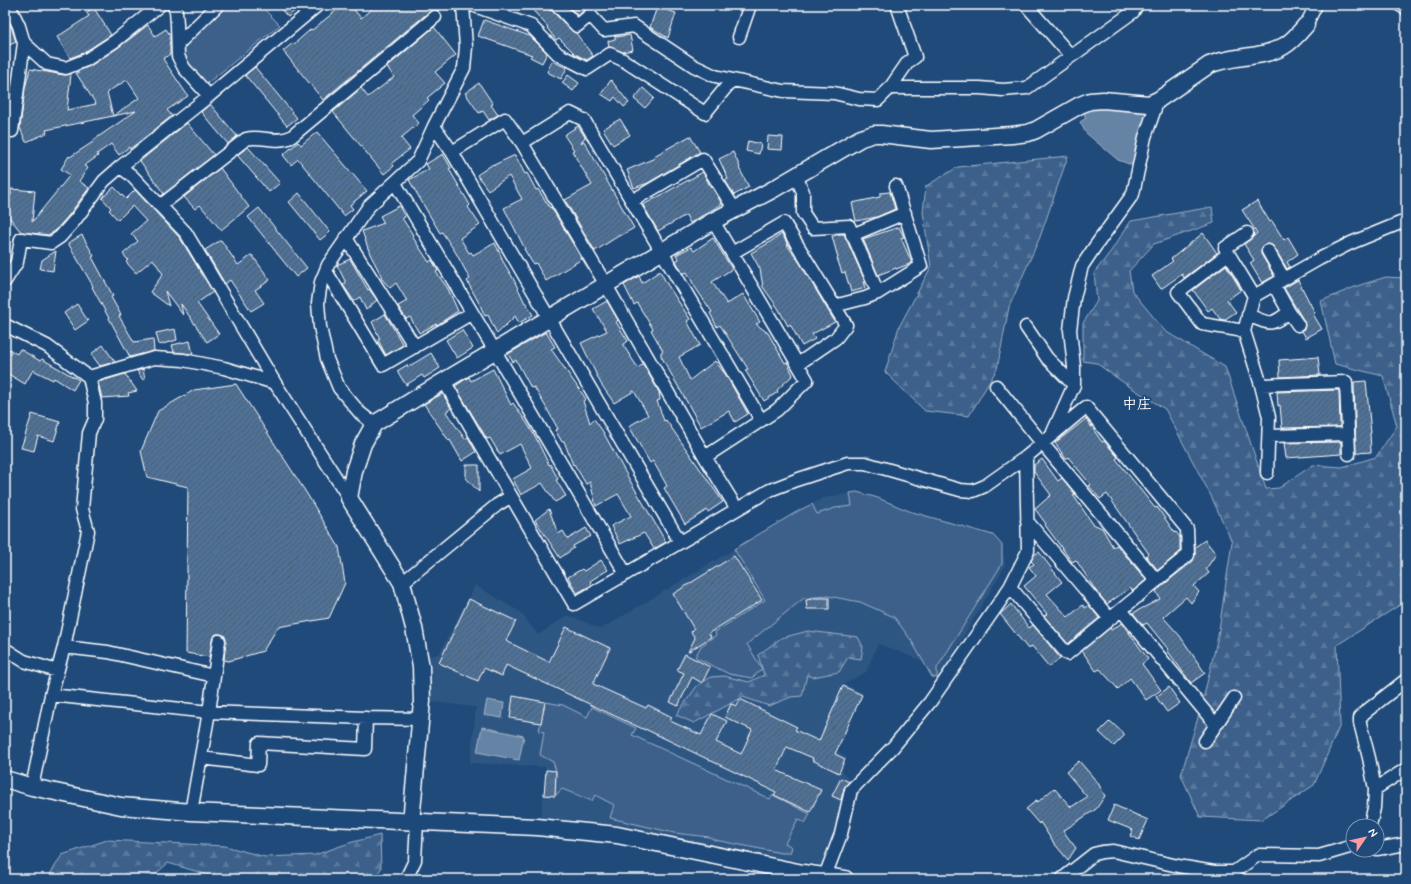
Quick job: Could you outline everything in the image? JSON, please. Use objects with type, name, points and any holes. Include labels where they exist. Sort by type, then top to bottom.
[{"type":"street","points":[[8,5],[19,26],[24,43],[12,131]]},
{"type":"street","points":[[24,43],[47,64],[66,68],[86,60],[115,41],[160,5]]},
{"type":"street","points":[[173,5],[176,11],[178,56],[184,68],[209,96]]},
{"type":"street","points":[[178,44],[218,5]]},
{"type":"street","points":[[5,281],[17,262],[21,239],[51,243],[60,237],[75,220],[104,181],[318,5]]},
{"type":"street","points":[[374,424],[360,413],[339,388],[326,359],[320,327],[318,303],[321,282],[328,265],[369,206],[418,161],[464,68],[466,47],[463,5]]},
{"type":"street","points":[[472,5],[531,26],[558,54],[587,69],[610,54],[617,57],[704,113],[732,80]]},
{"type":"street","points":[[557,5],[577,26],[590,16],[604,30],[634,26],[694,66],[715,76],[783,91],[834,93],[859,99],[878,100],[890,88],[908,62],[915,57],[897,5]]},
{"type":"street","points":[[739,37],[750,5]]},
{"type":"street","points":[[890,88],[980,88],[1004,90],[1027,88],[1133,12],[1137,5]]},
{"type":"street","points":[[349,498],[354,471],[363,444],[374,424],[495,350],[713,221],[796,176],[861,138],[874,134],[931,140],[1012,135],[1036,130],[1080,105],[1090,101],[1103,100],[1149,104],[1158,100],[1209,64],[1217,61],[1271,52],[1283,46],[1295,38],[1306,25],[1316,5]]},
{"type":"street","points":[[1400,5],[1406,9]]},
{"type":"street","points":[[1032,7],[1071,56]]},
{"type":"street","points":[[160,206],[246,139],[253,137],[275,141],[291,138],[435,17]]},
{"type":"street","points":[[1052,435],[1074,385],[1074,367],[1070,330],[1074,298],[1082,266],[1133,194],[1145,137],[1158,100]]},
{"type":"street","points":[[522,144],[570,114],[584,120],[761,420]]},
{"type":"street","points":[[452,152],[505,119],[522,144],[606,285],[705,457],[737,509]]},
{"type":"street","points":[[434,126],[452,152],[680,542]]},
{"type":"street","points":[[632,201],[703,159],[735,210]]},
{"type":"street","points":[[120,167],[131,175],[186,233],[275,383],[402,583],[414,628],[421,667],[422,701],[414,822],[415,860],[406,879]]},
{"type":"street","points":[[796,176],[803,192],[803,213],[814,228],[849,226],[878,293]]},
{"type":"street","points":[[395,183],[626,574]]},
{"type":"street","points":[[834,306],[878,293],[921,266],[896,186]]},
{"type":"street","points":[[852,235],[905,213]]},
{"type":"street","points":[[705,457],[777,410],[807,380],[713,221]]},
{"type":"street","points":[[1267,473],[1269,417],[1261,385],[1244,331],[1254,296],[1350,243],[1406,222]]},
{"type":"street","points":[[732,253],[784,223],[846,325],[836,338],[798,364]]},
{"type":"street","points":[[1248,233],[1225,248],[1254,296]]},
{"type":"street","points":[[346,238],[415,347]]},
{"type":"street","points":[[1268,251],[1289,312],[1298,325]]},
{"type":"street","points":[[1228,254],[1178,292],[1202,324],[1244,331]]},
{"type":"street","points":[[326,271],[383,365],[472,313]]},
{"type":"street","points":[[1248,315],[1267,323],[1276,322],[1289,312]]},
{"type":"street","points":[[5,325],[47,346],[89,377],[95,403],[95,420],[89,433],[82,509],[88,531],[64,647],[51,695],[32,788]]},
{"type":"street","points":[[1026,327],[1047,358],[1074,385]]},
{"type":"street","points":[[89,377],[154,358],[183,360],[224,368],[275,383]]},
{"type":"street","points":[[444,381],[510,497],[574,604],[770,490],[848,463],[865,463],[960,490],[974,491],[985,486],[1026,457],[1086,407],[1187,529],[1188,555],[1067,654],[1010,586]]},
{"type":"street","points":[[1261,385],[1346,382],[1349,454]]},
{"type":"street","points":[[996,386],[1157,581]]},
{"type":"street","points":[[1269,436],[1348,434]]},
{"type":"street","points":[[826,876],[841,834],[851,790],[893,747],[930,702],[1010,586],[1028,551],[1026,457]]},
{"type":"street","points":[[402,583],[497,505],[510,497]]},
{"type":"street","points":[[1027,521],[1110,619]]},
{"type":"street","points":[[1121,610],[1216,725]]},
{"type":"street","points":[[191,812],[209,712],[219,641]]},
{"type":"street","points":[[64,647],[108,652],[214,676]]},
{"type":"street","points":[[5,649],[24,661],[57,671]]},
{"type":"street","points":[[1372,818],[1375,789],[1370,758],[1360,723],[1360,718],[1364,713],[1406,680]]},
{"type":"street","points":[[51,695],[209,712],[420,720]]},
{"type":"street","points":[[1206,741],[1234,698]]},
{"type":"street","points":[[201,758],[258,765],[259,744],[365,749],[366,718]]},
{"type":"street","points":[[1375,789],[1406,769]]},
{"type":"street","points":[[5,779],[32,788],[121,806],[191,812],[537,827],[616,835],[845,879]]},
{"type":"street","points":[[1385,848],[1406,844]]},
{"type":"street","points":[[1062,879],[1094,854],[1102,852],[1113,851],[1178,866],[1233,876],[1258,856],[1319,856],[1345,848]]},
{"type":"shaded area","points":[[1094,107],[1132,110],[1151,114],[1135,166],[1118,160],[1086,133],[1080,122],[1086,118],[1083,111]]},
{"type":"shaded area","points":[[857,492],[878,498],[909,511],[993,535],[1002,545],[1005,566],[939,678],[932,677],[923,661],[878,644],[866,672],[844,684],[863,693],[837,751],[847,757],[841,770],[852,783],[837,834],[823,865],[734,850],[619,826],[541,817],[546,767],[470,763],[476,707],[431,702],[431,671],[429,656],[439,654],[475,585],[520,612],[538,635],[568,615],[601,629],[798,511],[823,498]]},
{"type":"shaded area","points":[[487,700],[504,703],[502,718],[484,715]]},
{"type":"shaded area","points":[[482,727],[524,736],[519,760],[477,752]]},
{"type":"green space","points":[[218,5],[260,5],[280,25],[205,85],[186,67],[179,45]]},
{"type":"green space","points":[[1068,156],[1040,237],[1009,307],[997,369],[969,416],[925,411],[885,372],[899,327],[931,267],[923,212],[926,186],[958,167]]},
{"type":"green space","points":[[1212,207],[1214,223],[1154,244],[1129,271],[1132,291],[1165,331],[1225,367],[1266,489],[1279,488],[1313,465],[1342,467],[1376,457],[1397,426],[1383,376],[1335,364],[1321,301],[1357,286],[1386,277],[1406,278],[1406,601],[1337,645],[1340,725],[1314,785],[1262,820],[1200,817],[1181,775],[1202,704],[1218,636],[1232,542],[1211,496],[1165,409],[1096,363],[1083,361],[1083,323],[1097,301],[1094,273],[1131,221]]},
{"type":"green space","points":[[857,492],[878,498],[909,511],[993,535],[1002,545],[1002,564],[937,668],[937,678],[932,677],[911,640],[894,617],[860,602],[828,596],[804,598],[747,644],[762,669],[752,678],[729,674],[695,657],[701,646],[716,635],[715,632],[765,600],[734,549],[812,504],[817,514],[835,508],[852,506],[850,493]]},
{"type":"green space","points":[[808,631],[858,637],[863,647],[861,659],[848,657],[839,672],[813,677],[807,675],[802,696],[791,697],[769,706],[743,697],[694,723],[676,715],[697,686],[711,677],[724,676],[749,682],[764,675],[758,655],[781,638]]},
{"type":"green space","points":[[545,702],[563,705],[587,717],[592,707],[636,728],[632,735],[770,799],[773,795],[810,814],[805,823],[798,819],[785,843],[792,847],[790,853],[781,853],[715,840],[709,837],[674,833],[610,818],[614,805],[595,795],[592,801],[562,789],[555,796],[556,771],[553,762],[540,755],[544,732],[539,731]]},
{"type":"green space","points":[[380,835],[381,869],[373,879],[222,879],[168,863],[150,879],[47,879],[62,855],[107,840],[225,846],[265,857],[315,855],[349,843]]},
{"type":"building","points":[[277,5],[301,5],[288,17]]},
{"type":"building","points":[[335,5],[350,5],[361,18],[376,5],[444,5],[437,10],[430,11],[323,100],[283,51],[338,9]]},
{"type":"building","points":[[528,5],[545,5],[576,33],[593,56],[587,60],[575,54],[559,38],[556,40],[547,28],[548,27]]},
{"type":"building","points":[[576,5],[597,5],[593,8],[585,9],[578,16],[571,9]]},
{"type":"building","points":[[657,7],[676,13],[668,38],[650,27]]},
{"type":"building","points":[[94,8],[111,35],[83,53],[70,58],[57,37],[89,16],[86,12]]},
{"type":"building","points":[[5,14],[16,42],[5,47]]},
{"type":"building","points":[[484,20],[530,36],[547,53],[542,63],[530,57],[532,55],[478,36]]},
{"type":"building","points":[[148,25],[155,36],[166,29],[170,35],[170,54],[163,59],[188,96],[167,110],[172,116],[130,149],[129,147],[119,155],[111,144],[84,166],[88,168],[79,181],[89,188],[55,231],[49,235],[21,232],[5,212],[5,194],[11,195],[11,189],[35,191],[32,222],[70,175],[61,169],[69,156],[70,157],[93,142],[92,141],[136,111],[113,116],[46,130],[47,133],[26,142],[20,128],[25,88],[30,69],[64,75],[71,74],[67,110],[96,104],[76,73],[90,66],[119,47]],"holes":[[[127,80],[139,98],[113,116],[107,92]]]},
{"type":"building","points":[[434,27],[456,55],[435,72],[445,83],[427,98],[429,100],[412,115],[419,123],[401,138],[410,149],[392,163],[394,166],[384,174],[333,112],[361,88],[368,97],[394,77],[387,67]]},
{"type":"building","points":[[630,35],[633,50],[623,52],[609,47],[608,41],[615,39],[615,37]]},
{"type":"building","points":[[552,61],[567,68],[561,79],[547,72]]},
{"type":"building","points":[[255,67],[297,118],[287,126],[245,75]]},
{"type":"building","points":[[568,75],[579,83],[573,91],[562,83]]},
{"type":"building","points":[[611,80],[629,103],[624,107],[615,97],[612,101],[601,94]]},
{"type":"building","points":[[479,83],[493,104],[491,105],[498,115],[489,120],[483,111],[479,113],[465,93]]},
{"type":"building","points":[[643,88],[654,98],[645,108],[634,99]]},
{"type":"building","points":[[210,104],[237,136],[228,144],[201,112]]},
{"type":"building","points":[[620,119],[630,135],[613,145],[603,129]]},
{"type":"building","points":[[187,123],[214,155],[164,194],[140,161]]},
{"type":"building","points":[[578,126],[585,137],[581,143],[584,141],[634,228],[595,251],[565,200],[592,185],[572,151],[574,150],[564,135]]},
{"type":"building","points":[[317,132],[367,191],[350,205],[353,209],[344,216],[298,159],[291,165],[283,155],[298,142],[301,145]]},
{"type":"building","points":[[690,136],[700,152],[648,183],[634,188],[627,170],[655,158],[654,156]]},
{"type":"building","points":[[768,136],[783,137],[782,150],[767,149]]},
{"type":"building","points":[[748,141],[761,144],[759,154],[746,151]]},
{"type":"building","points":[[248,147],[280,183],[269,192],[237,155]]},
{"type":"building","points":[[733,152],[749,187],[734,195],[725,180],[728,179],[719,159]]},
{"type":"building","points":[[443,154],[451,168],[449,169],[470,205],[468,207],[480,225],[460,238],[469,253],[471,252],[473,255],[495,243],[501,258],[533,315],[519,323],[515,316],[497,334],[488,315],[485,316],[467,281],[470,279],[456,253],[442,232],[440,233],[409,180],[429,169],[426,164]]},
{"type":"building","points":[[515,155],[525,174],[527,173],[536,190],[538,189],[550,208],[551,207],[582,259],[546,281],[536,263],[533,264],[524,249],[504,208],[522,199],[509,176],[488,190],[477,175],[493,164],[494,165]]},
{"type":"building","points":[[220,168],[249,207],[221,230],[200,205],[195,209],[184,197]]},
{"type":"building","points":[[703,172],[711,188],[712,187],[722,204],[690,223],[686,215],[658,231],[643,205]]},
{"type":"building","points":[[114,187],[126,199],[135,190],[180,238],[213,292],[197,303],[219,334],[207,342],[181,304],[183,315],[165,291],[169,306],[150,292],[163,274],[153,259],[136,273],[126,262],[128,260],[123,254],[138,241],[131,234],[146,221],[132,206],[118,220],[109,210],[111,208],[102,198]]},
{"type":"building","points":[[890,192],[895,209],[877,217],[856,221],[852,203],[880,197],[880,193]]},
{"type":"building","points":[[299,193],[330,232],[320,240],[289,202]]},
{"type":"building","points":[[1257,201],[1270,222],[1272,221],[1284,240],[1288,237],[1298,254],[1287,262],[1290,267],[1287,269],[1274,247],[1268,244],[1264,245],[1261,254],[1274,276],[1262,283],[1250,263],[1254,260],[1244,244],[1257,233],[1242,210]]},
{"type":"building","points":[[399,206],[405,217],[402,218],[413,235],[412,236],[429,262],[432,260],[438,271],[436,272],[448,289],[458,311],[437,325],[436,324],[419,333],[410,317],[406,319],[398,306],[407,301],[396,283],[390,288],[381,278],[382,277],[370,254],[362,231],[384,223],[380,216]]},
{"type":"building","points":[[259,208],[307,268],[296,277],[248,217]]},
{"type":"building","points":[[899,227],[904,237],[901,238],[912,263],[878,275],[863,239]]},
{"type":"building","points":[[1203,233],[1217,253],[1184,278],[1182,274],[1161,289],[1152,276],[1173,261],[1171,259]]},
{"type":"building","points":[[782,234],[787,245],[800,263],[835,322],[812,334],[815,339],[802,346],[790,324],[788,326],[778,308],[763,287],[760,269],[751,253]]},
{"type":"building","points":[[844,234],[865,281],[863,282],[865,288],[851,292],[845,272],[842,273],[832,236]]},
{"type":"building","points":[[82,235],[113,296],[111,297],[121,315],[119,316],[134,342],[153,339],[154,351],[130,357],[92,287],[93,286],[68,243]]},
{"type":"building","points":[[713,238],[732,269],[712,282],[727,304],[743,294],[760,322],[756,324],[768,333],[785,363],[787,362],[793,375],[777,390],[778,392],[764,401],[745,370],[748,369],[720,325],[717,327],[710,313],[712,312],[687,272],[683,274],[676,261],[679,259],[676,255],[691,247],[694,251]]},
{"type":"building","points":[[221,240],[238,265],[252,255],[270,280],[255,290],[264,303],[251,311],[230,280],[225,284],[205,250]]},
{"type":"building","points":[[56,251],[53,271],[40,269],[42,260]]},
{"type":"building","points":[[350,259],[368,290],[369,289],[377,300],[366,310],[360,297],[354,301],[343,285],[346,283],[337,265]]},
{"type":"building","points":[[1226,265],[1241,290],[1227,300],[1236,312],[1224,320],[1220,319],[1212,308],[1208,311],[1193,290]]},
{"type":"building","points":[[660,271],[690,319],[687,321],[700,345],[679,357],[690,380],[715,361],[726,375],[748,414],[735,422],[729,411],[701,427],[661,356],[661,352],[663,351],[651,330],[653,329],[637,303],[634,305],[624,285],[639,276],[642,283]]},
{"type":"building","points":[[1298,280],[1315,313],[1313,314],[1322,329],[1306,338],[1302,331],[1305,328],[1304,321],[1284,288]]},
{"type":"building","points":[[607,301],[618,320],[616,322],[628,341],[623,345],[638,368],[643,364],[659,392],[660,400],[657,401],[664,421],[666,420],[723,502],[685,524],[664,488],[667,486],[653,461],[650,463],[629,426],[648,415],[634,391],[614,403],[601,384],[581,343],[607,331],[593,309]]},
{"type":"building","points":[[77,304],[88,321],[75,330],[64,313]]},
{"type":"building","points":[[385,314],[403,345],[386,355],[378,340],[380,339],[372,322]]},
{"type":"building","points":[[175,329],[177,340],[159,345],[156,333]]},
{"type":"building","points":[[462,330],[473,348],[457,358],[446,340]]},
{"type":"building","points":[[546,332],[555,347],[551,349],[586,399],[583,401],[590,423],[594,419],[602,430],[666,542],[654,549],[644,533],[620,544],[611,526],[631,516],[618,494],[596,506],[590,482],[586,484],[574,464],[573,465],[564,441],[562,442],[555,430],[558,429],[547,409],[534,387],[531,388],[516,360],[513,362],[508,354]]},
{"type":"building","points":[[190,341],[193,354],[174,352],[172,345]]},
{"type":"building","points":[[103,345],[115,362],[100,366],[91,354]]},
{"type":"building","points":[[5,347],[17,354],[20,349],[40,361],[42,359],[79,380],[73,390],[54,378],[53,380],[33,370],[25,384],[5,372]]},
{"type":"building","points":[[431,353],[440,368],[424,378],[422,375],[406,385],[397,371],[407,365],[408,367]]},
{"type":"building","points":[[1318,357],[1320,375],[1280,377],[1279,360]]},
{"type":"building","points":[[143,369],[145,379],[143,380],[137,371]]},
{"type":"building","points":[[493,369],[511,405],[513,403],[536,438],[549,465],[550,464],[558,479],[556,480],[566,496],[555,502],[542,483],[521,495],[513,479],[532,468],[520,444],[500,455],[490,438],[487,439],[455,386],[469,377],[471,381]]},
{"type":"building","points":[[125,374],[137,391],[128,393],[129,396],[102,398],[98,382]]},
{"type":"building","points":[[1366,381],[1371,433],[1371,452],[1356,453],[1354,382]]},
{"type":"building","points":[[236,384],[307,494],[339,547],[345,583],[329,618],[278,627],[263,651],[229,661],[224,660],[226,639],[224,635],[220,634],[216,634],[213,637],[209,657],[186,653],[188,487],[147,477],[141,451],[158,411],[194,390]]},
{"type":"building","points":[[1339,390],[1340,427],[1282,428],[1277,392]]},
{"type":"building","points":[[442,394],[451,408],[446,412],[465,439],[468,437],[476,452],[462,461],[450,440],[449,441],[424,404]]},
{"type":"building","points":[[32,414],[60,422],[54,441],[38,436],[34,451],[21,448]]},
{"type":"building","points":[[1086,419],[1102,442],[1104,441],[1118,457],[1116,459],[1155,508],[1157,507],[1175,533],[1176,532],[1180,537],[1180,552],[1158,570],[1146,556],[1149,554],[1107,494],[1100,499],[1089,486],[1091,485],[1068,457],[1066,459],[1055,443]]},
{"type":"building","points":[[1341,442],[1341,454],[1286,458],[1284,443]]},
{"type":"building","points":[[1042,459],[1058,481],[1062,478],[1075,494],[1073,495],[1093,524],[1102,528],[1113,547],[1117,545],[1146,580],[1133,591],[1130,588],[1107,604],[1096,591],[1076,560],[1072,562],[1045,525],[1046,524],[1035,509],[1051,495],[1034,472],[1034,465]]},
{"type":"building","points":[[466,465],[479,465],[479,492],[466,478]]},
{"type":"building","points":[[549,509],[558,534],[563,531],[568,539],[586,528],[591,536],[573,546],[574,548],[560,558],[535,520]]},
{"type":"building","points":[[1205,540],[1216,554],[1206,569],[1209,573],[1194,586],[1199,592],[1191,603],[1186,597],[1163,617],[1180,636],[1205,673],[1191,683],[1167,650],[1168,649],[1147,623],[1143,625],[1133,613],[1160,599],[1156,591],[1193,561],[1195,547]]},
{"type":"building","points":[[1039,552],[1062,582],[1047,594],[1068,617],[1083,605],[1085,608],[1089,605],[1099,618],[1068,644],[1044,616],[1047,614],[1024,586],[1036,576],[1029,567],[1034,564],[1031,561],[1034,555]]},
{"type":"building","points":[[734,556],[762,600],[709,633],[711,637],[688,652],[695,638],[691,632],[694,629],[673,594]]},
{"type":"building","points":[[601,560],[608,570],[590,581],[592,585],[577,593],[568,577],[582,569],[584,571]]},
{"type":"building","points":[[813,598],[829,598],[829,609],[807,609],[806,600]]},
{"type":"building","points":[[469,599],[516,621],[506,641],[549,662],[566,627],[610,648],[593,684],[646,708],[648,705],[672,717],[670,721],[701,735],[712,714],[727,721],[716,742],[741,754],[752,730],[725,717],[731,704],[737,706],[740,699],[797,727],[795,730],[819,741],[843,686],[862,695],[835,754],[845,759],[839,773],[812,760],[813,758],[787,747],[776,770],[821,790],[810,812],[774,795],[776,792],[645,729],[506,665],[502,676],[484,668],[478,681],[439,663]]},
{"type":"building","points":[[1011,604],[1029,628],[1033,625],[1060,658],[1049,667],[1032,646],[1028,649],[1000,614]]},
{"type":"building","points":[[1122,623],[1148,659],[1142,664],[1161,690],[1146,700],[1130,678],[1118,689],[1100,669],[1096,671],[1082,651],[1110,628],[1111,630]]},
{"type":"building","points":[[685,654],[710,667],[702,683],[692,677],[678,706],[670,702],[684,673],[677,670]]},
{"type":"building","points":[[1169,687],[1180,703],[1167,712],[1156,697]]},
{"type":"building","points":[[513,696],[545,702],[541,723],[510,718]]},
{"type":"building","points":[[1110,721],[1125,735],[1114,746],[1099,732]]},
{"type":"building","points":[[1079,761],[1098,783],[1105,796],[1096,809],[1063,831],[1076,848],[1068,860],[1053,842],[1040,822],[1039,824],[1026,809],[1037,800],[1038,802],[1054,788],[1071,807],[1087,797],[1066,772]]},
{"type":"building","points":[[546,770],[556,771],[555,796],[544,795]]},
{"type":"building","points":[[841,778],[849,782],[844,788],[841,800],[832,796]]},
{"type":"building","points":[[1114,805],[1148,820],[1139,840],[1130,836],[1133,830],[1108,820]]},
{"type":"district","name":"中庄","points":[[1137,405]]}]
